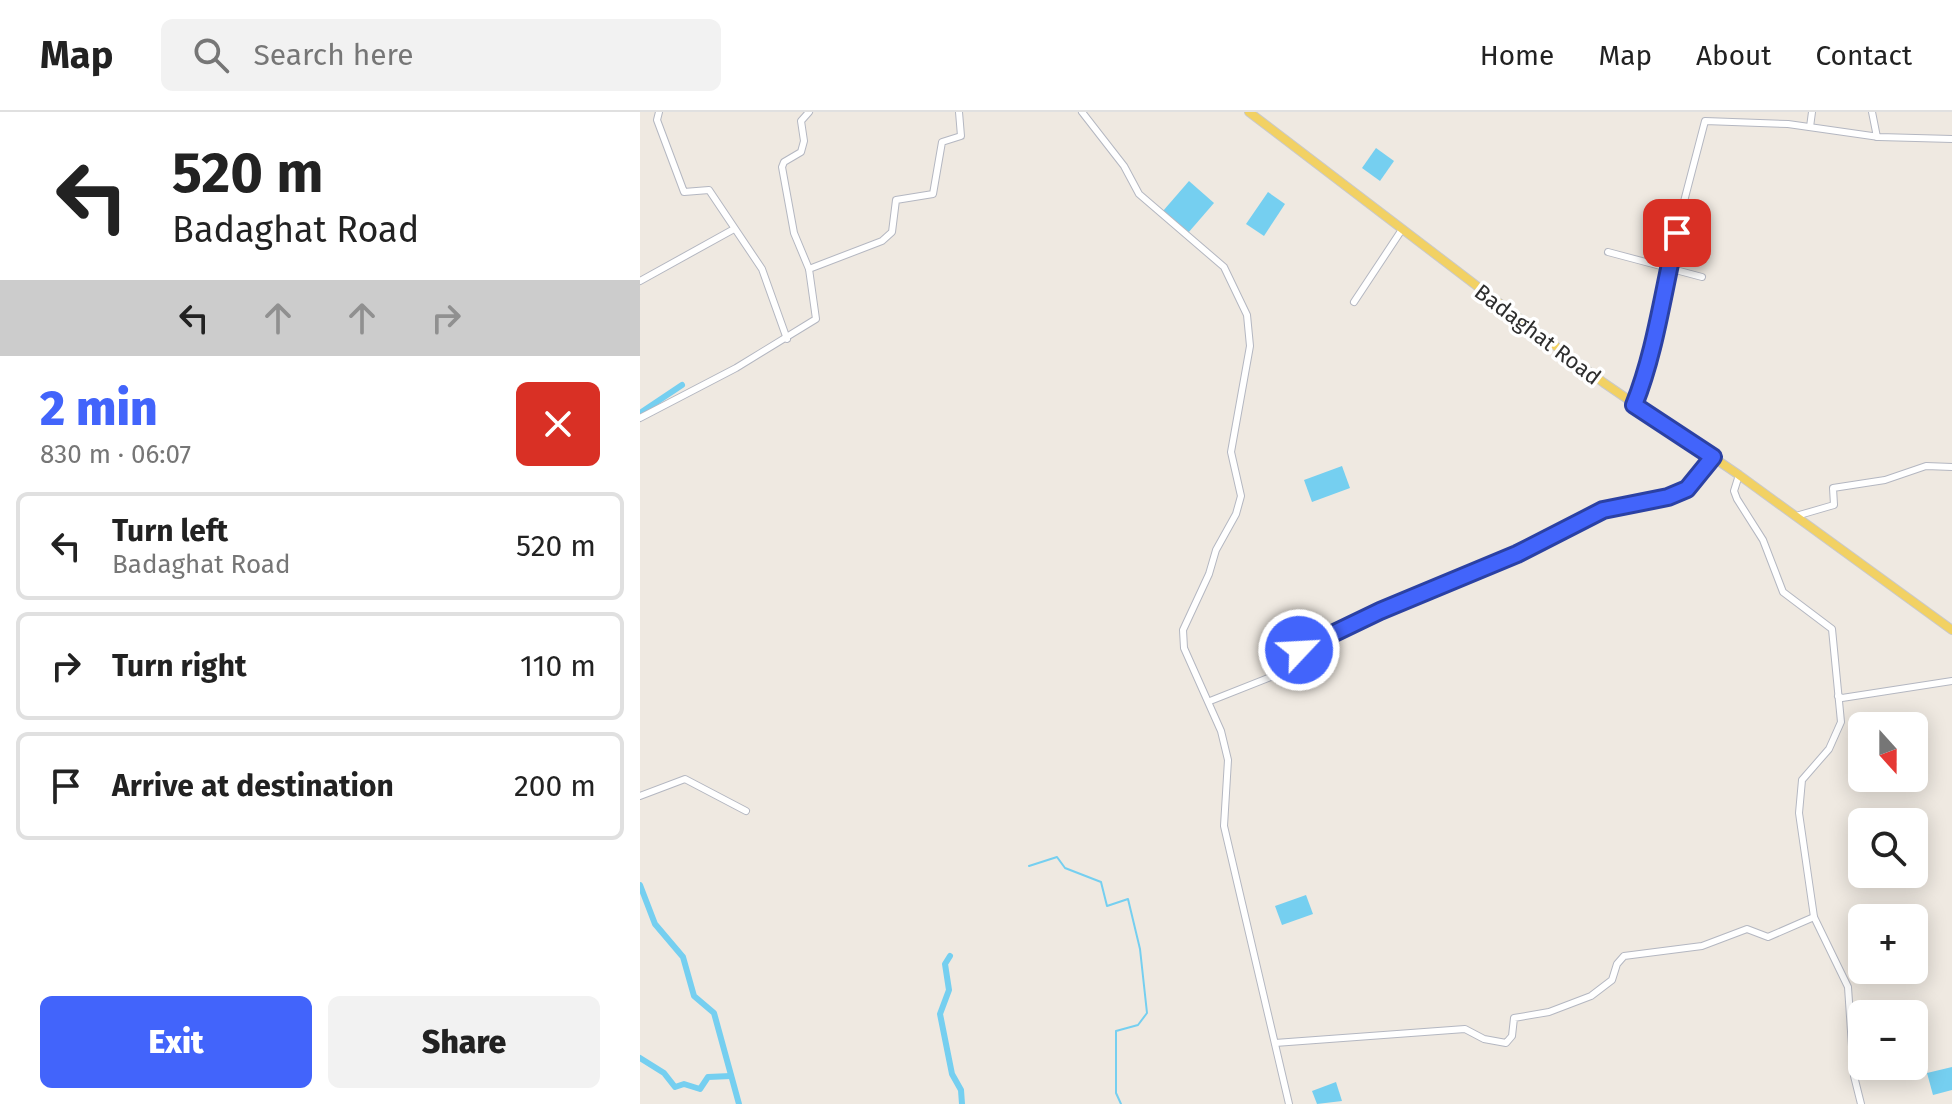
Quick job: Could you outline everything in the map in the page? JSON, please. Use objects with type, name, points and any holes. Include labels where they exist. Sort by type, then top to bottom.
[{"type":"main road","name":"Badaghat Road","points":[[1249,112],[1401,231],[1634,405],[1739,475],[1952,630]]},
{"type":"street","points":[[659,112],[657,120],[684,192],[709,190],[762,269],[787,339]]},
{"type":"street","points":[[640,418],[787,339],[816,319],[809,269],[794,233],[782,167],[801,152],[801,121],[809,112]]},
{"type":"street","points":[[809,269],[882,241],[892,232],[896,200],[933,194],[942,142],[962,134],[959,112]]},
{"type":"street","points":[[1082,112],[1124,166],[1139,194],[1224,267],[1247,315],[1249,354],[1231,452],[1241,496],[1236,514],[1216,550],[1209,574],[1183,630],[1184,648],[1210,701],[1228,760],[1224,826],[1289,1104]]},
{"type":"street","points":[[1810,127],[1812,112]]},
{"type":"street","points":[[1872,112],[1877,137]]},
{"type":"street","points":[[1634,405],[1649,358],[1705,121],[1810,127],[1877,137],[1952,139]]},
{"type":"street","points":[[640,281],[734,229]]},
{"type":"street","points":[[1354,302],[1401,231]]},
{"type":"street","points":[[1608,252],[1702,277]]},
{"type":"street","points":[[1210,701],[1281,673],[1275,661],[1289,654],[1380,611],[1517,554],[1603,510],[1668,497],[1687,489],[1713,457]]},
{"type":"street","points":[[1796,516],[1834,505],[1833,488],[1885,480],[1926,466],[1952,467]]},
{"type":"street","points":[[1739,475],[1734,491],[1737,499],[1763,540],[1783,592],[1832,629],[1841,722],[1829,749],[1802,780],[1799,813],[1814,917],[1848,987],[1854,1076],[1861,1104]]},
{"type":"street","points":[[1837,695],[1842,698],[1952,681]]},
{"type":"street","points":[[640,796],[685,779],[746,811]]},
{"type":"street","points":[[1275,1043],[1397,1031],[1465,1029],[1484,1039],[1506,1043],[1512,1036],[1514,1018],[1549,1012],[1604,989],[1624,956],[1702,946],[1747,929],[1768,937],[1814,917]]},
{"type":"water","points":[[1376,148],[1394,161],[1380,181],[1362,168]]},
{"type":"water","points":[[1189,181],[1214,203],[1188,233],[1163,211]]},
{"type":"water","points":[[1268,192],[1285,204],[1264,236],[1246,224]]},
{"type":"water","points":[[1342,466],[1350,488],[1312,502],[1304,480]]},
{"type":"water","points":[[1306,895],[1313,914],[1282,925],[1275,906]]},
{"type":"water","points":[[1952,1067],[1952,1090],[1933,1095],[1928,1073]]},
{"type":"water","points":[[1336,1082],[1342,1101],[1317,1104],[1312,1091]]},
{"type":"waterway","points":[[640,413],[682,385]]},
{"type":"waterway","points":[[1029,866],[1057,857],[1065,868],[1101,882],[1107,906],[1128,899],[1140,949],[1147,1013],[1138,1025],[1116,1031],[1116,1093],[1121,1104]]},
{"type":"waterway","points":[[640,885],[655,924],[683,957],[694,996],[714,1013],[739,1104]]},
{"type":"waterway","points":[[950,956],[945,964],[949,990],[940,1014],[952,1074],[961,1090],[962,1104]]},
{"type":"waterway","points":[[640,1058],[664,1073],[675,1087],[684,1084],[700,1089],[708,1077],[731,1076]]},
{"type":"route","points":[[1299,650],[1380,611],[1517,554],[1603,510],[1668,497],[1687,489],[1713,457],[1634,405],[1649,358],[1664,278],[1677,233]]}]
